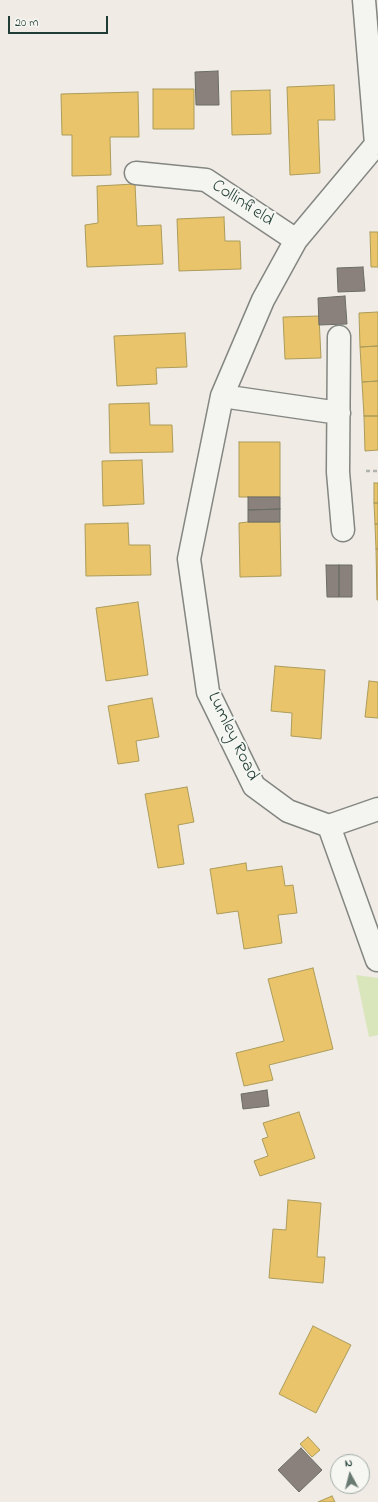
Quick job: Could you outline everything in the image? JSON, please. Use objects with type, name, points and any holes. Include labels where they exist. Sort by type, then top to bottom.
[{"type":"street","points":[[339,413],[222,396],[263,300],[296,240],[377,143],[364,0]]},
{"type":"street","name":"Collinfield","points":[[136,173],[206,180],[296,240]]},
{"type":"street","points":[[339,337],[338,472],[343,530]]},
{"type":"street","name":"Lumley Road","points":[[222,396],[189,559],[208,692],[254,786],[288,811],[329,826]]},
{"type":"street","points":[[377,960],[329,826],[378,809]]},
{"type":"green space","points":[[356,975],[378,978],[378,1035],[369,1037]]},
{"type":"building: Homes","points":[[334,85],[335,120],[318,120],[320,173],[290,175],[287,87]]},
{"type":"building: Homes","points":[[153,89],[194,89],[194,129],[153,129]]},
{"type":"building: Homes","points":[[270,90],[271,134],[232,135],[231,91]]},
{"type":"building: Homes","points":[[138,92],[139,137],[110,137],[111,175],[72,176],[72,135],[62,135],[61,94]]},
{"type":"building: Homes","points":[[135,184],[137,226],[161,225],[163,264],[87,267],[85,225],[98,223],[97,186]]},
{"type":"building: Homes","points":[[224,217],[225,241],[240,241],[241,269],[179,271],[177,219]]},
{"type":"building: Homes","points":[[370,232],[378,232],[378,267],[371,267]]},
{"type":"building: Homes","points":[[378,312],[378,346],[360,347],[359,313]]},
{"type":"building: Homes","points":[[319,316],[321,358],[285,359],[283,317]]},
{"type":"building: Homes","points":[[185,333],[187,367],[156,368],[157,384],[117,386],[114,336]]},
{"type":"building: Homes","points":[[378,346],[378,381],[362,382],[360,347]]},
{"type":"building: Homes","points":[[378,381],[378,416],[364,416],[362,382]]},
{"type":"building: Homes","points":[[149,403],[150,425],[172,425],[173,452],[110,453],[109,404]]},
{"type":"building: Homes","points":[[364,416],[378,416],[378,450],[365,451]]},
{"type":"building: Homes","points":[[239,442],[280,442],[280,497],[239,497]]},
{"type":"building: Homes","points":[[142,460],[144,504],[103,506],[102,461]]},
{"type":"building: Homes","points":[[374,483],[378,483],[378,503],[374,503]]},
{"type":"building: Homes","points":[[374,503],[378,503],[378,524],[375,524]]},
{"type":"building: Homes","points":[[280,522],[281,576],[240,577],[239,523]]},
{"type":"building: Homes","points":[[128,523],[129,545],[150,545],[151,575],[86,576],[85,524]]},
{"type":"building: Homes","points":[[375,524],[378,524],[378,549],[376,549]]},
{"type":"building: Homes","points":[[376,549],[378,549],[378,600],[377,600]]},
{"type":"building: Homes","points":[[138,602],[148,675],[106,681],[96,608]]},
{"type":"building: Homes","points":[[275,666],[325,670],[321,739],[291,736],[292,713],[271,711]]},
{"type":"building: Homes","points":[[369,681],[378,682],[378,718],[365,717]]},
{"type":"building: Homes","points":[[152,698],[159,737],[136,741],[139,761],[118,764],[108,706]]},
{"type":"building: Homes","points":[[187,787],[194,822],[178,825],[184,864],[158,868],[145,794]]},
{"type":"building: Homes","points":[[246,863],[247,871],[282,866],[285,886],[293,885],[297,913],[278,915],[282,943],[244,949],[238,911],[217,914],[210,869]]},
{"type":"building: Homes","points":[[313,968],[333,1049],[269,1065],[273,1080],[244,1086],[236,1053],[284,1041],[268,979]]},
{"type":"building: Homes","points":[[299,1112],[315,1158],[260,1176],[254,1161],[268,1156],[262,1139],[268,1137],[263,1123]]},
{"type":"building: Homes","points":[[288,1200],[321,1203],[317,1257],[325,1257],[323,1283],[269,1278],[273,1229],[286,1230]]},
{"type":"building: Homes","points":[[313,1326],[351,1345],[316,1413],[279,1394]]},
{"type":"building: Homes","points":[[308,1437],[320,1450],[312,1457],[300,1444]]},
{"type":"building: Homes","points":[[332,1496],[335,1502],[318,1502]]},
{"type":"building: Industry","points":[[218,71],[219,105],[196,105],[195,72]]},
{"type":"building: Industry","points":[[363,267],[365,291],[338,292],[337,268]]},
{"type":"building: Industry","points":[[345,296],[347,324],[319,325],[318,298]]},
{"type":"building: Industry","points":[[248,497],[280,497],[280,509],[248,510]]},
{"type":"building: Industry","points":[[280,509],[280,522],[248,522],[248,510]]},
{"type":"building: Industry","points":[[326,565],[339,565],[339,597],[327,597]]},
{"type":"building: Industry","points":[[339,565],[352,565],[352,597],[339,597]]},
{"type":"building: Industry","points":[[267,1090],[269,1106],[243,1109],[241,1094]]},
{"type":"building: Industry","points":[[301,1448],[322,1470],[299,1492],[278,1470]]}]
